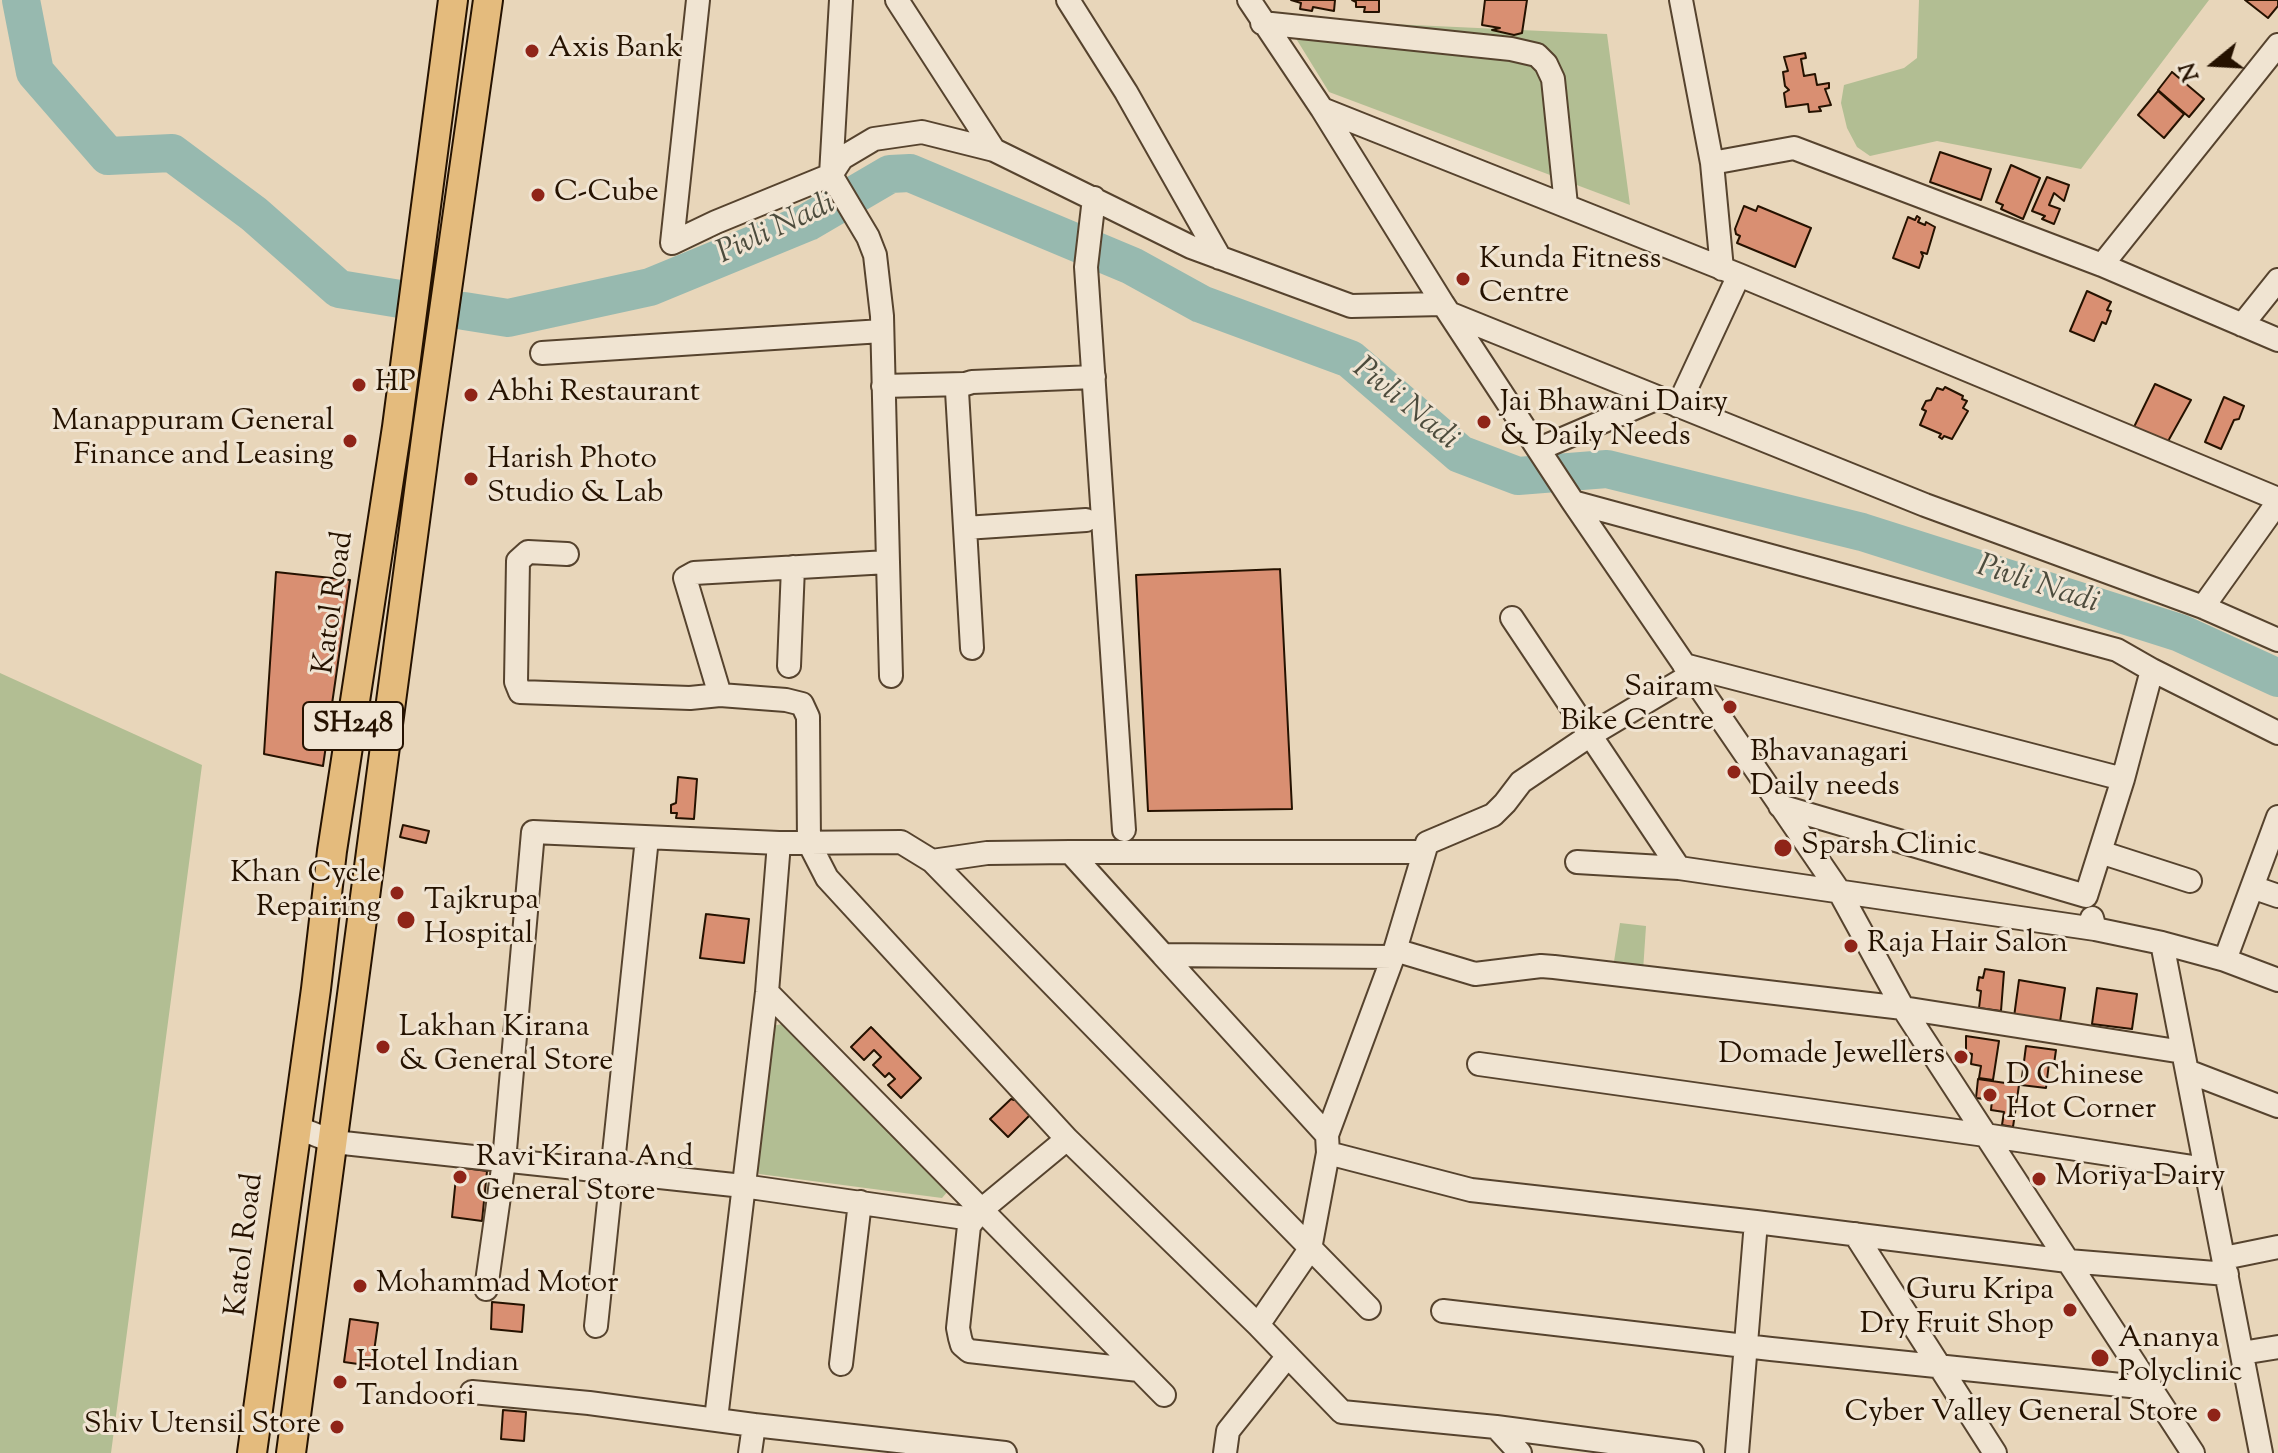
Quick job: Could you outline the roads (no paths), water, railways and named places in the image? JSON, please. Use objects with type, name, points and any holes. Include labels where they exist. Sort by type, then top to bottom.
[{"type":"main road","name":"Katol Road","points":[[252,1453],[332,851],[397,427],[453,0]]},
{"type":"main road","name":"SH248","points":[[291,1453],[427,431],[488,0]]},
{"type":"main road","points":[[397,427],[427,431]]},
{"type":"street","points":[[698,0],[672,243],[716,222],[835,182]]},
{"type":"street","points":[[841,0],[835,182],[875,255],[882,331],[891,676]]},
{"type":"street","points":[[897,0],[994,150]]},
{"type":"street","points":[[1068,0],[1126,92],[1220,258]]},
{"type":"street","points":[[1249,0],[1569,496],[1839,891],[1903,1008],[2193,1453]]},
{"type":"street","points":[[1543,455],[1668,402],[1730,272],[1681,0]]},
{"type":"street","points":[[1262,23],[1511,49],[1537,55],[1546,64],[1553,79],[1566,205]]},
{"type":"street","points":[[2102,265],[2278,45]]},
{"type":"street","points":[[1322,109],[1730,272],[2278,500],[2203,607]]},
{"type":"street","points":[[835,182],[842,158],[874,139],[922,132],[994,150],[1191,247],[1351,306],[1447,309],[1925,505],[2203,607],[2278,640]]},
{"type":"street","points":[[1712,163],[1794,148],[2102,265],[2278,340]]},
{"type":"street","points":[[1094,198],[1086,267],[1124,830]]},
{"type":"street","points":[[2242,325],[2278,280]]},
{"type":"street","points":[[542,353],[882,331]]},
{"type":"street","points":[[883,386],[1094,377]]},
{"type":"street","points":[[964,384],[957,391],[972,648]]},
{"type":"street","points":[[1569,496],[2117,650],[2278,733]]},
{"type":"street","points":[[965,528],[1086,520]]},
{"type":"street","points":[[567,554],[528,552],[518,561],[516,682],[520,692],[690,698],[720,695],[802,704],[808,717],[809,843],[827,878],[1067,1139],[1258,1325],[1342,1412],[1496,1427],[1692,1453]]},
{"type":"street","points":[[720,695],[685,578],[694,573],[888,562]]},
{"type":"street","points":[[789,666],[793,567]]},
{"type":"street","points":[[1512,618],[1679,868]]},
{"type":"street","points":[[1258,1325],[1310,1249],[1328,1144],[1394,954],[1427,843],[1499,809],[1521,782],[1688,670],[2123,779]]},
{"type":"street","points":[[2095,929],[2086,896],[2123,779],[2152,670]]},
{"type":"street","points":[[1780,806],[2086,896]]},
{"type":"street","points":[[2225,960],[2278,817]]},
{"type":"street","points":[[486,1289],[504,1161],[533,832],[779,843],[901,842],[932,861],[1369,1308]]},
{"type":"street","points":[[596,1326],[647,838]]},
{"type":"street","points":[[716,1419],[767,992],[779,843]]},
{"type":"street","points":[[1070,852],[1328,1144],[1471,1190],[2068,1261],[2225,1266],[2278,1247]]},
{"type":"street","points":[[932,861],[987,853],[1422,852]]},
{"type":"street","points":[[2100,852],[2190,881]]},
{"type":"street","points":[[1577,862],[1679,868],[2095,929],[2225,960],[2278,980]]},
{"type":"street","points":[[2252,887],[2278,896]]},
{"type":"street","points":[[2162,943],[2261,1453]]},
{"type":"street","points":[[1163,955],[1394,954],[1475,974],[1554,967],[1903,1008],[2185,1062],[2278,1107]]},
{"type":"street","points":[[767,992],[976,1215],[1164,1395]]},
{"type":"street","points":[[1479,1064],[2206,1169]]},
{"type":"street","points":[[296,1127],[334,1142],[613,1171],[976,1215]]},
{"type":"street","points":[[1067,1139],[976,1215],[969,1226],[958,1328],[962,1345],[969,1351],[1139,1370]]},
{"type":"street","points":[[841,1364],[860,1202]]},
{"type":"street","points":[[1737,1453],[1756,1222]]},
{"type":"street","points":[[1855,1234],[1995,1453]]},
{"type":"street","points":[[1443,1311],[2150,1388]]},
{"type":"street","points":[[2242,1353],[2278,1347]]},
{"type":"street","points":[[1225,1453],[1228,1431],[1287,1357]]},
{"type":"street","points":[[472,1392],[1005,1453]]},
{"type":"street","points":[[750,1453],[754,1425]]},
{"type":"street","points":[[1496,1427],[1520,1453]]},
{"type":"waterway","name":"Pivli Nadi","points":[[21,0],[35,72],[108,156],[172,153],[254,214],[339,289],[400,299]]},
{"type":"waterway","name":"Pivli Nadi","points":[[464,311],[508,318],[650,287],[808,222],[890,174],[910,173],[1132,266],[1201,304],[1350,359],[1460,454],[1518,476],[1607,469],[1862,532],[2180,633],[2278,678]]},
{"type":"place","name":"Axis Bank","points":[[532,51]]},
{"type":"place","name":"C-Cube","points":[[538,195]]},
{"type":"place","name":"Kunda Fitness Centre","points":[[1463,279]]},
{"type":"place","name":"HP","points":[[359,385]]},
{"type":"place","name":"Abhi Restaurant","points":[[471,395]]},
{"type":"place","name":"Jai Bhawani Dairy & Daily Needs","points":[[1484,422]]},
{"type":"place","name":"Manappuram General Finance and Leasing","points":[[350,441]]},
{"type":"place","name":"Harish Photo Studio & Lab","points":[[471,479]]},
{"type":"place","name":"Sairam Bike Centre","points":[[1730,707]]},
{"type":"place","name":"Bhavanagari Daily needs","points":[[1734,772]]},
{"type":"place","name":"Sparsh Clinic","points":[[1783,848]]},
{"type":"place","name":"Khan Cycle Repairing","points":[[397,893]]},
{"type":"place","name":"Tajkrupa Hospital","points":[[406,920]]},
{"type":"place","name":"Raja Hair Salon","points":[[1851,946]]},
{"type":"place","name":"Lakhan Kirana & General Store","points":[[383,1047]]},
{"type":"place","name":"Domade Jewellers","points":[[1961,1057]]},
{"type":"place","name":"D Chinese Hot Corner","points":[[1990,1095]]},
{"type":"place","name":"Ravi Kirana And General Store","points":[[460,1177]]},
{"type":"place","name":"Moriya Dairy","points":[[2039,1179]]},
{"type":"place","name":"Mohammad Motor","points":[[360,1286]]},
{"type":"place","name":"Guru Kripa Dry Fruit Shop","points":[[2070,1310]]},
{"type":"place","name":"Ananya Polyclinic","points":[[2100,1358]]},
{"type":"place","name":"Hotel Indian Tandoori","points":[[340,1382]]},
{"type":"place","name":"Cyber Valley General Store","points":[[2214,1415]]},
{"type":"place","name":"Shiv Utensil Store","points":[[337,1427]]}]
